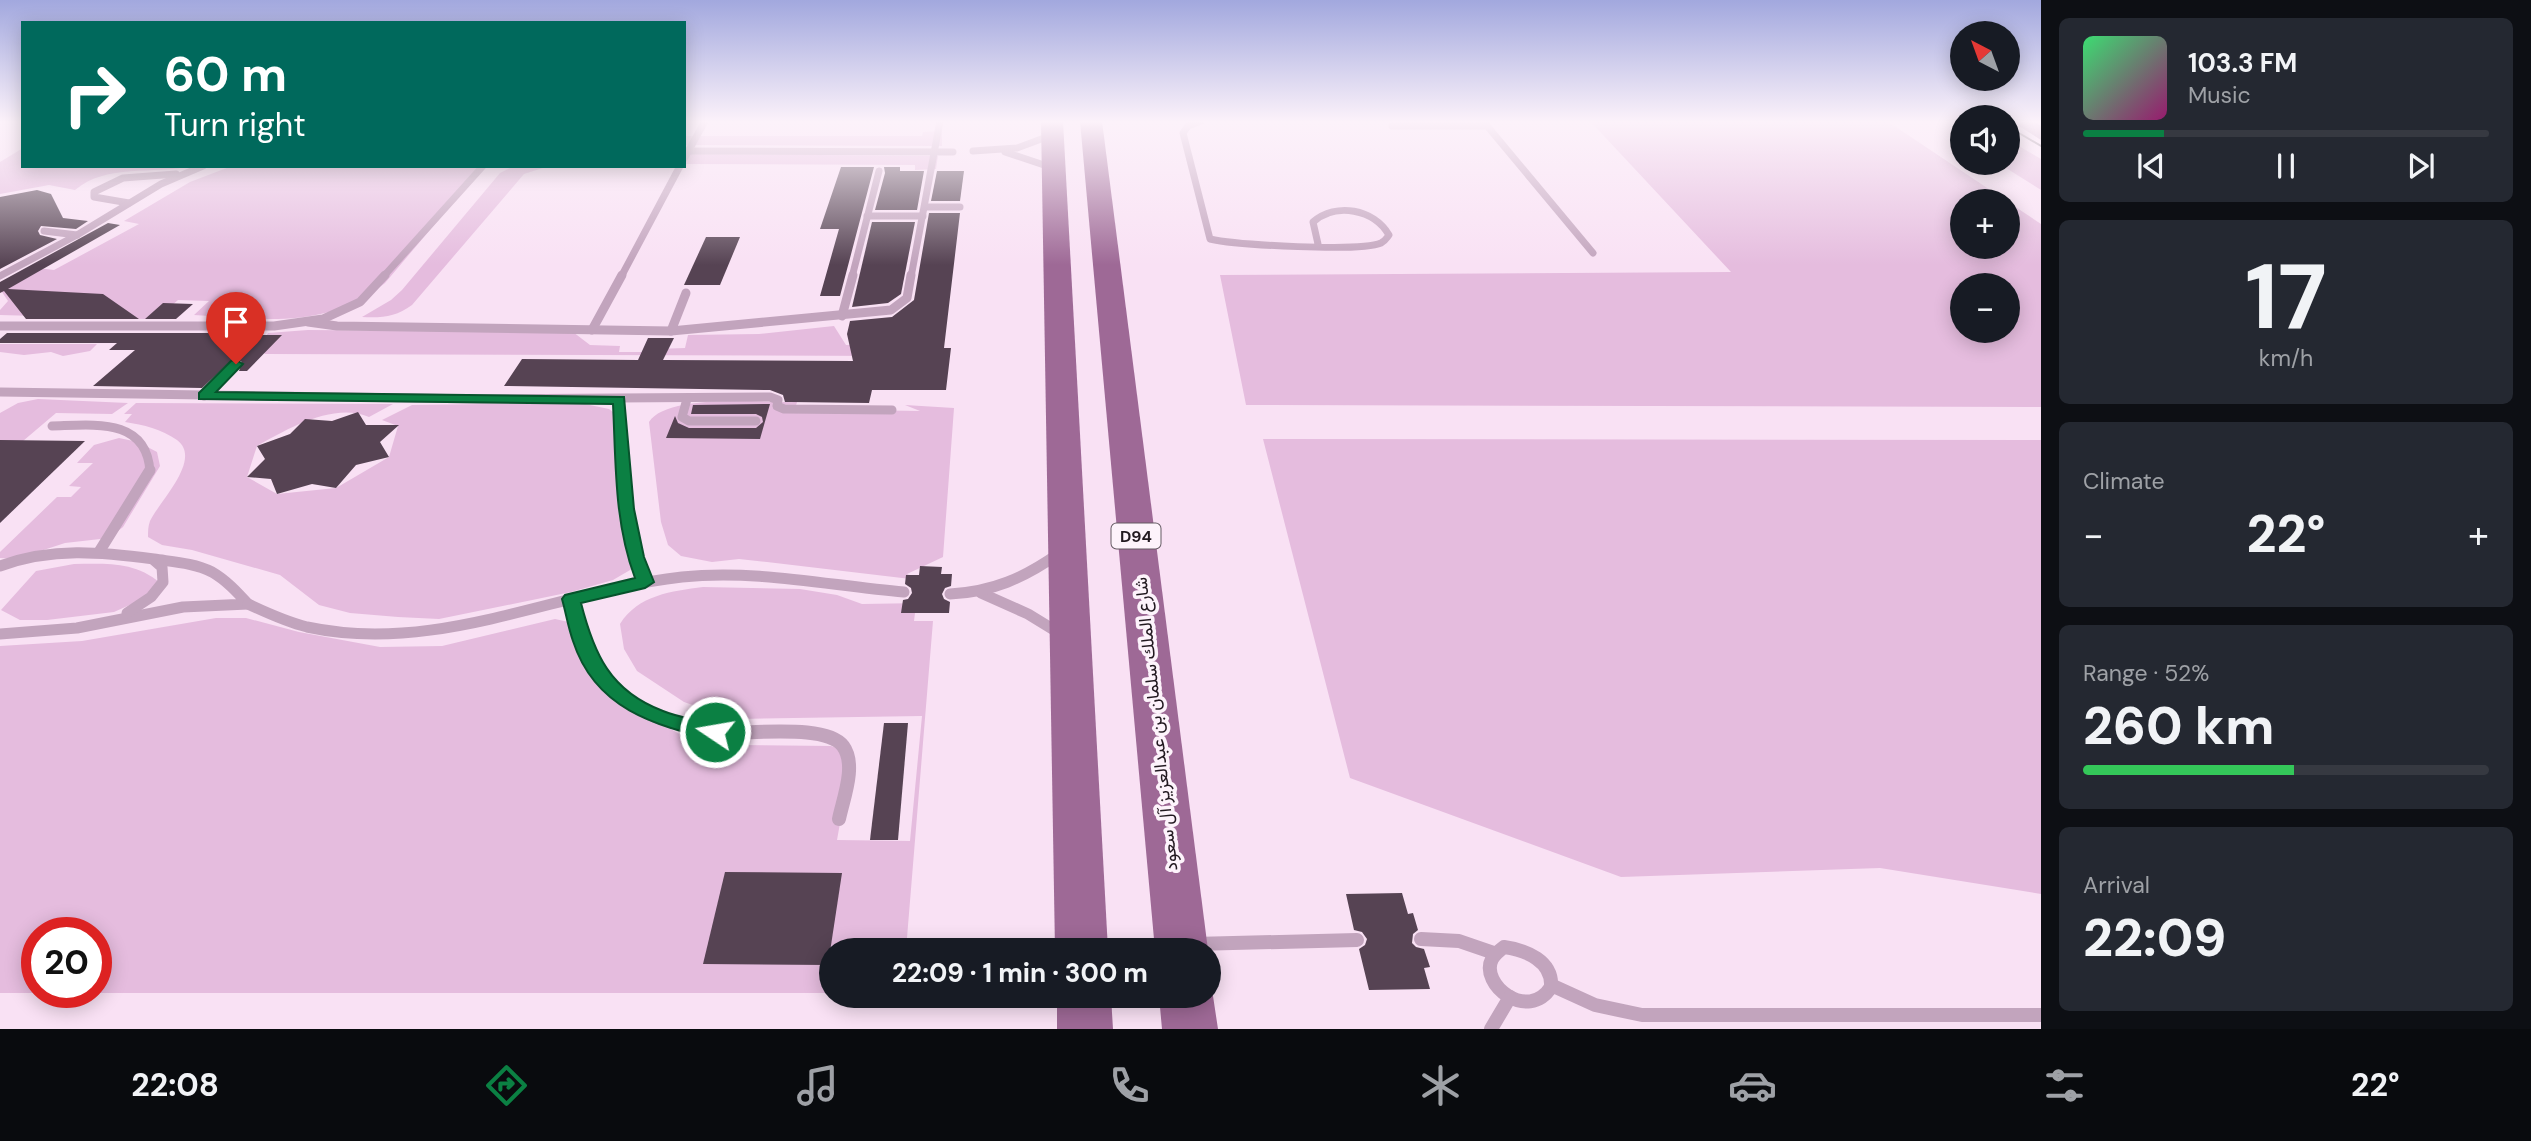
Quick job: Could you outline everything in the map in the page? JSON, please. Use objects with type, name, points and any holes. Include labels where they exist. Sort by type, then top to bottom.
[{"type":"main road","points":[[1059,169],[1082,938]]},
{"type":"main road","points":[[1071,169],[1080,190],[1099,204]]},
{"type":"main road","name":"شارع الملك سلمان بن عبدالعزيز آل سعود","points":[[1096,169],[1180,938]]},
{"type":"main road","points":[[1084,1008],[1085,1029]]},
{"type":"main road","name":"شارع الملك سلمان بن عبدالعزيز آل سعود","points":[[1188,1008],[1190,1029]]},
{"type":"lane","points":[[0,276],[195,169]]},
{"type":"lane","points":[[0,326],[274,326],[308,322],[337,314],[360,302],[480,169]]},
{"type":"lane","points":[[592,330],[678,169]]},
{"type":"lane","points":[[308,322],[337,326],[671,331],[891,310],[907,298],[932,169]]},
{"type":"lane","points":[[1192,169],[1210,239],[1228,243],[1373,245],[1384,242],[1389,235],[1381,223],[1367,215],[1348,211],[1328,212],[1313,222],[1318,244]]},
{"type":"lane","points":[[1523,169],[1593,253]]},
{"type":"lane","points":[[842,316],[879,171]]},
{"type":"lane","points":[[130,203],[101,200],[94,197],[94,192],[114,180],[130,176],[182,174]]},
{"type":"lane","points":[[867,216],[960,207]]},
{"type":"lane","points":[[44,231],[77,235]]},
{"type":"lane","points":[[671,331],[686,293]]},
{"type":"lane","points":[[204,396],[236,364]]},
{"type":"lane","points":[[0,392],[620,400],[770,397],[778,400],[777,406],[784,409],[892,410]]},
{"type":"lane","points":[[688,399],[682,417],[689,421],[756,421]]},
{"type":"lane","points":[[620,400],[626,509],[636,557],[645,582]]},
{"type":"lane","points":[[52,426],[102,426],[122,430],[137,436],[148,446],[152,458],[150,472],[99,552]]},
{"type":"lane","points":[[950,594],[981,593],[1029,573],[1069,547]]},
{"type":"lane","points":[[0,566],[39,553],[99,552],[151,559],[201,568],[221,577],[248,604]]},
{"type":"lane","points":[[111,620],[141,605],[161,586],[165,574],[162,565],[151,559]]},
{"type":"lane","points":[[0,634],[50,631],[183,607],[248,604],[309,627],[373,634],[446,628],[645,582],[723,575],[904,592]]},
{"type":"lane","points":[[981,593],[1028,614],[1072,641]]},
{"type":"lane","points":[[571,599],[582,643],[590,661],[618,694],[638,708],[660,719],[696,729],[746,734],[810,732],[830,736],[844,747],[849,763],[839,819]]},
{"type":"lane","points":[[1421,939],[1462,939],[1478,943],[1494,953]]},
{"type":"lane","points":[[1221,958],[1357,940]]},
{"type":"lane","points":[[1504,947],[1516,947],[1530,952],[1541,961],[1549,973],[1551,985],[1546,996],[1537,1002],[1524,1002],[1510,997],[1498,987],[1490,975],[1489,962],[1494,953],[1504,947]]},
{"type":"lane","points":[[1551,985],[1595,1004],[1642,1015],[2041,1015]]},
{"type":"lane","points":[[1491,1029],[1510,997]]},
{"type":"shaded area","points":[[0,169],[176,169],[131,171],[101,176],[75,190],[49,185],[0,194]]},
{"type":"shaded area","points":[[224,169],[479,169],[479,172],[385,283],[363,298],[317,315],[270,319],[194,315],[209,301],[178,300],[163,313],[145,319],[0,315],[0,310],[8,301],[0,289],[38,268],[54,270],[139,224],[124,221],[190,182]]},
{"type":"shaded area","points":[[508,169],[540,169],[524,174],[412,305],[389,316],[362,317],[391,300],[402,290],[500,173]]},
{"type":"shaded area","points":[[1635,169],[1950,169],[1950,175],[1968,175],[1989,189],[1950,189],[1950,259],[2020,259],[2020,210],[2041,224],[2041,407],[1246,405],[1220,275],[1731,272]]},
{"type":"shaded area","points":[[2020,169],[2041,169],[2041,190],[2017,175],[2020,175]]},
{"type":"shaded area","points":[[834,326],[846,345],[894,344],[895,356],[265,354],[260,348],[268,333],[308,330],[573,332],[590,345],[620,346],[619,352],[655,352],[656,349],[685,348],[688,335],[759,334]]},
{"type":"shaded area","points":[[0,344],[97,344],[90,351],[63,356],[51,352],[24,355],[0,352]]},
{"type":"shaded area","points":[[38,399],[128,403],[112,414],[56,413],[23,441],[0,472],[0,413],[18,403]]},
{"type":"shaded area","points":[[797,402],[795,409],[920,411],[905,405],[954,408],[943,557],[907,574],[919,580],[739,559],[712,562],[681,556],[668,545],[661,522],[649,422],[659,413],[695,403]]},
{"type":"shaded area","points":[[136,403],[393,404],[369,417],[341,413],[311,419],[257,446],[247,477],[277,494],[336,488],[389,457],[398,426],[382,420],[412,405],[580,403],[609,409],[626,422],[637,566],[613,580],[571,592],[439,619],[350,613],[319,605],[280,575],[192,550],[162,545],[148,537],[150,521],[177,480],[185,458],[184,448],[171,436],[152,428],[125,422],[132,414],[124,414]]},
{"type":"shaded area","points":[[119,438],[138,442],[157,452],[160,466],[123,527],[109,538],[65,543],[16,559],[0,558],[0,552],[57,497],[71,497],[81,487],[69,486],[93,463],[77,463],[94,445]]},
{"type":"shaded area","points":[[1263,439],[2041,440],[2041,894],[1880,868],[1621,877],[1350,778]]},
{"type":"shaded area","points":[[74,564],[130,567],[160,583],[143,599],[114,612],[47,620],[20,620],[1,610],[36,571]]},
{"type":"shaded area","points":[[703,587],[800,589],[837,595],[862,604],[922,603],[915,613],[914,621],[933,621],[907,938],[819,938],[819,993],[112,993],[112,917],[21,917],[21,993],[0,993],[0,646],[82,641],[216,618],[246,618],[299,632],[380,647],[442,646],[555,619],[573,623],[599,668],[630,706],[683,736],[734,745],[831,746],[842,750],[849,773],[837,840],[910,841],[922,716],[736,719],[684,702],[637,671],[624,649],[620,624],[636,607],[668,593]]},
{"type":"building","points":[[840,169],[873,169],[840,296],[820,296],[839,229],[820,229]]},
{"type":"building","points":[[884,169],[924,171],[917,210],[875,210]]},
{"type":"building","points":[[937,171],[964,171],[960,201],[931,201]]},
{"type":"building","points":[[37,190],[51,194],[63,218],[88,221],[76,229],[41,226],[38,231],[40,235],[57,239],[0,269],[0,197]]},
{"type":"building","points":[[929,213],[960,213],[944,348],[951,348],[946,390],[872,390],[869,403],[785,402],[783,395],[770,390],[504,386],[522,359],[638,360],[648,338],[674,338],[663,360],[853,361],[847,334],[850,321],[892,317],[914,300]]},
{"type":"building","points":[[872,222],[915,222],[901,294],[888,303],[852,307]]},
{"type":"building","points":[[108,223],[120,225],[8,289],[103,294],[139,319],[26,319],[4,291],[0,293],[0,282]]},
{"type":"building","points":[[706,237],[740,237],[720,285],[684,285]]},
{"type":"building","points":[[163,303],[193,304],[176,319],[145,319]]},
{"type":"building","points":[[7,333],[282,335],[247,371],[239,371],[242,362],[234,358],[202,388],[93,386],[135,350],[109,350],[117,343],[0,343],[0,339]]},
{"type":"building","points":[[770,404],[760,439],[666,438],[675,416],[678,423],[689,428],[756,428],[763,422],[762,417],[756,414],[691,414],[693,405]]},
{"type":"building","points":[[358,412],[366,425],[399,425],[380,442],[389,457],[356,465],[336,488],[312,484],[277,494],[271,479],[247,477],[265,459],[257,446],[290,434],[305,419],[332,421]]},
{"type":"building","points":[[0,440],[85,441],[0,523]]},
{"type":"building","points":[[920,566],[942,567],[941,574],[952,574],[951,586],[945,588],[942,594],[944,599],[950,602],[949,613],[901,613],[903,600],[908,599],[912,593],[911,588],[905,584],[906,575],[919,575]]},
{"type":"building","points":[[884,723],[908,723],[898,840],[870,840]]},
{"type":"building","points":[[725,872],[842,873],[832,938],[819,938],[819,965],[703,964]]},
{"type":"building","points":[[1402,893],[1408,914],[1413,913],[1418,930],[1413,934],[1412,943],[1424,949],[1430,967],[1424,968],[1430,989],[1369,990],[1359,949],[1365,945],[1367,939],[1362,932],[1354,930],[1346,894]]},
{"type":"route","points":[[236,364],[204,396],[383,400],[620,400],[629,533],[645,582],[571,599],[582,643],[602,678],[638,708],[660,719],[715,732]]}]
